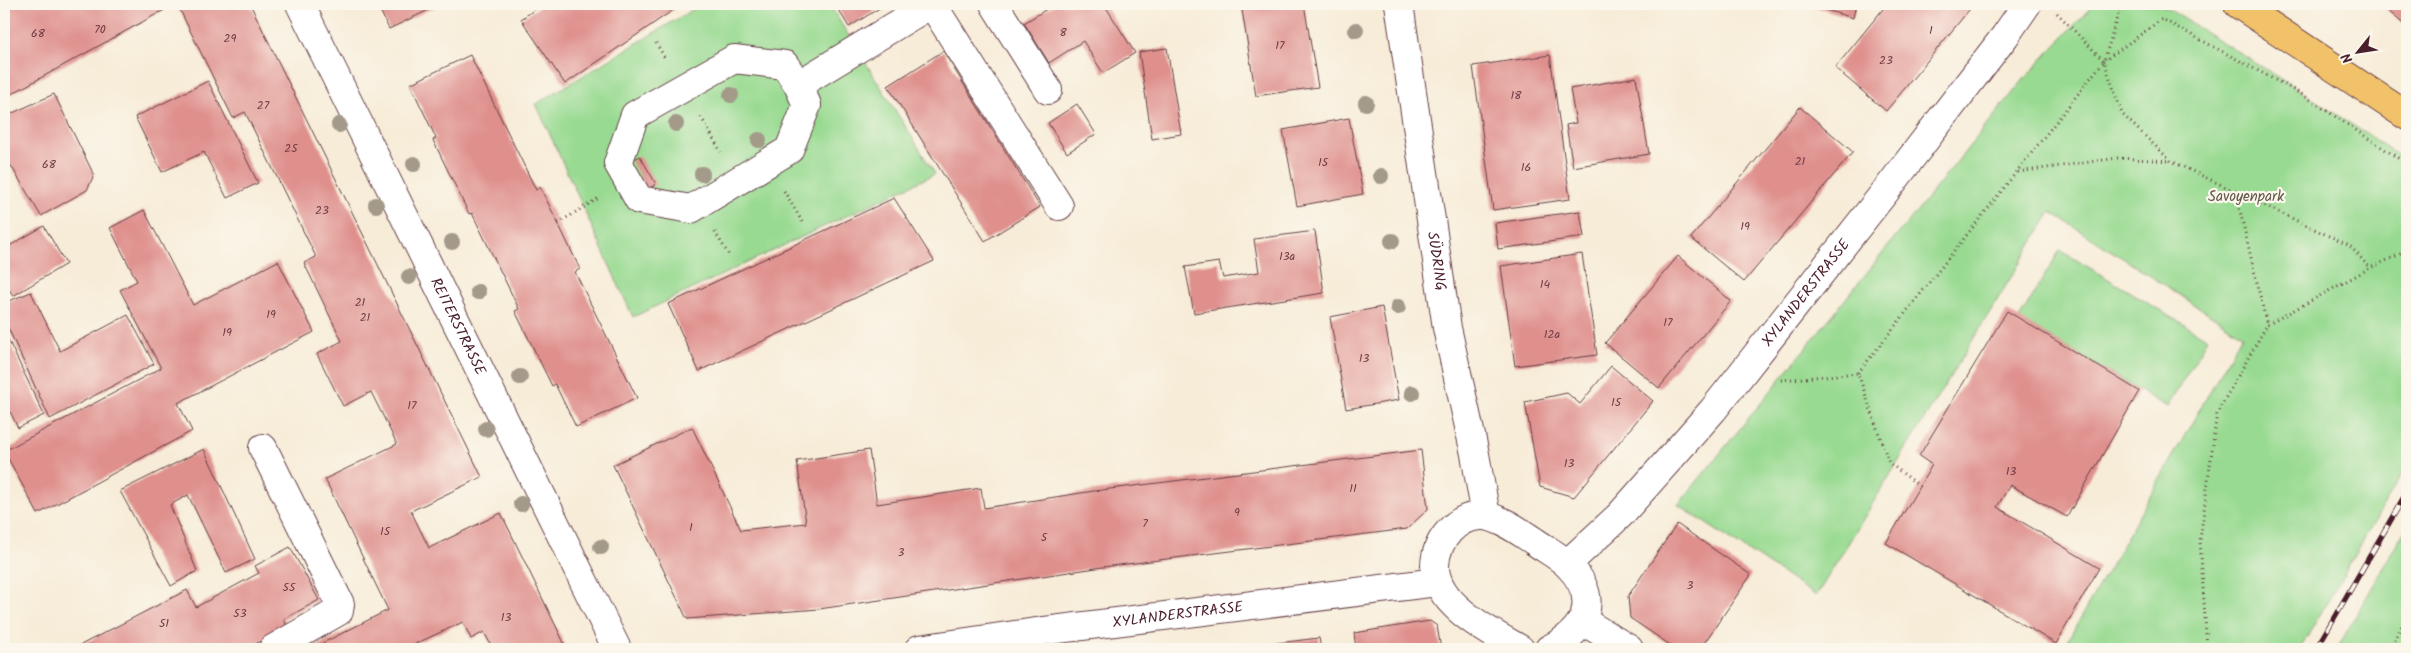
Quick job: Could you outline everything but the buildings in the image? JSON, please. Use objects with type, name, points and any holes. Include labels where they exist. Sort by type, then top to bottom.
[{"type":"main road","points":[[2238,4],[2407,116]]},
{"type":"street","name":"REITERSTRASSE","points":[[300,4],[617,649]]},
{"type":"street","points":[[798,85],[931,4],[1058,206]]},
{"type":"street","points":[[994,4],[1048,90]]},
{"type":"street","name":"SÜDRING","points":[[1399,4],[1447,328],[1475,454],[1486,516]]},
{"type":"street","name":"XYLANDERSTRASSE","points":[[1567,564],[1620,515],[1713,410],[1898,175],[2005,36],[2027,4]]},
{"type":"street","points":[[734,59],[785,64],[798,85],[807,106],[789,150],[690,209],[639,200],[618,163],[635,115],[734,59]]},
{"type":"street","points":[[263,448],[340,604],[339,611],[325,621],[273,649]]},
{"type":"street","points":[[1506,645],[1448,600],[1436,582],[1435,558],[1440,544],[1448,532],[1460,522],[1474,516],[1486,516],[1521,533],[1567,564],[1586,592],[1583,621],[1575,633],[1549,649]]},
{"type":"street","name":"XYLANDERSTRASSE","points":[[919,649],[1073,627],[1436,582]]},
{"type":"street","points":[[1583,621],[1629,649]]},
{"type":"path","points":[[2104,61],[2121,4]]},
{"type":"path","points":[[2054,10],[2104,61],[2122,114],[2171,161],[2236,194],[2350,246],[2370,268]]},
{"type":"path","points":[[1778,380],[1858,373],[2104,61],[2162,19],[2303,96],[2407,164]]},
{"type":"path","points":[[698,111],[722,154]]},
{"type":"path","points":[[2017,172],[2118,158],[2171,161]]},
{"type":"path","points":[[558,223],[628,182]]},
{"type":"path","points":[[2236,194],[2268,325]]},
{"type":"path","points":[[2207,649],[2200,540],[2217,413],[2268,325],[2370,268],[2407,251]]},
{"type":"path","points":[[1858,373],[1889,463],[1920,486]]},
{"type":"path","points":[[2388,649],[2407,617]]},
{"type":"green space","points":[[702,4],[829,4],[935,174],[633,317],[536,104]]},
{"type":"green space","name":"Savoyenpark","points":[[2094,4],[2160,4],[2298,89],[2407,161],[2407,465],[2300,649],[2063,649],[2242,335],[2051,212],[1816,596],[1678,505],[2025,78]]},
{"type":"green space","points":[[2060,250],[2208,339],[2167,407],[2019,319]]},
{"type":"green space","points":[[2407,526],[2407,649],[2337,649]]},
{"type":"railway","points":[[2316,649],[2407,492]]}]
